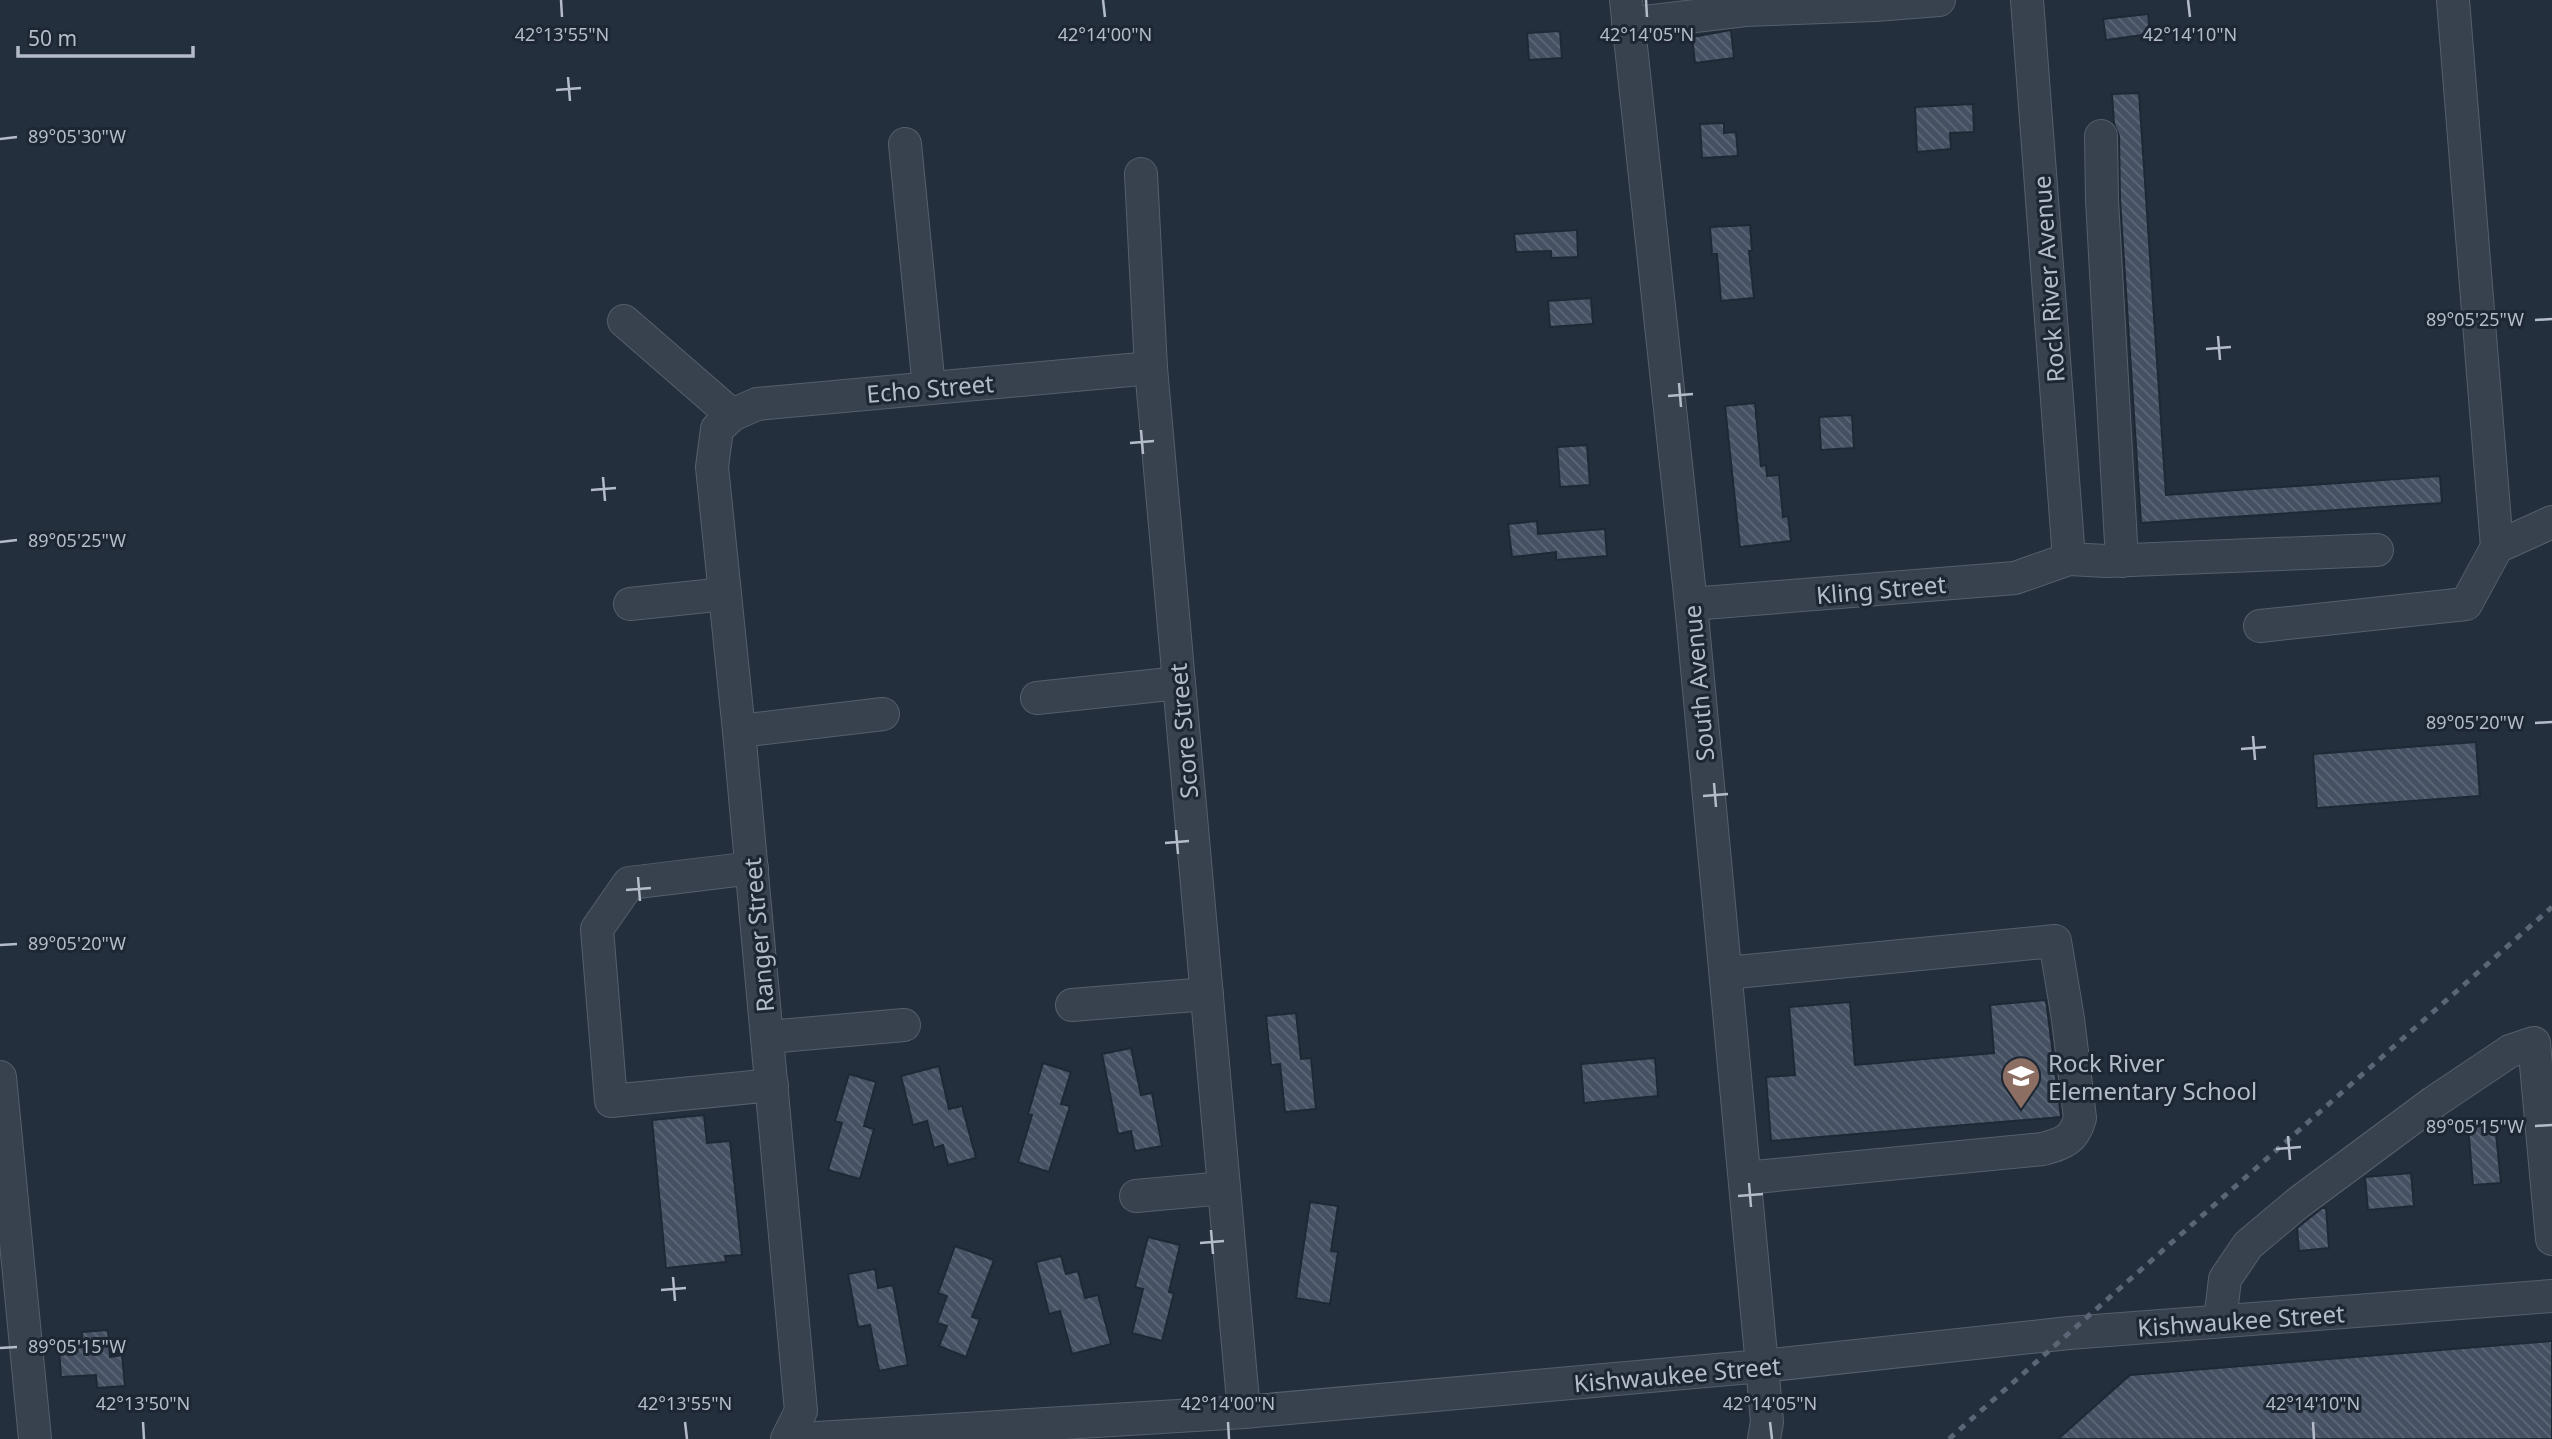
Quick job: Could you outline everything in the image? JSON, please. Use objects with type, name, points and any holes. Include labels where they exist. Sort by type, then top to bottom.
[{"type":"street","points":[[1627,12],[1875,5],[1938,0]]},
{"type":"street","name":"Rock River Avenue","points":[[2027,0],[2069,559]]},
{"type":"street","points":[[2260,626],[2466,604],[2497,547],[2453,0]]},
{"type":"street","name":"South Avenue","points":[[1627,12],[1691,604],[1762,1366],[1766,1422],[1764,1439]]},
{"type":"street","points":[[2101,136],[2102,200],[2122,561]]},
{"type":"street","points":[[905,144],[929,388]]},
{"type":"street","name":"Score Street","points":[[1141,174],[1151,368],[1244,1412]]},
{"type":"street","points":[[624,321],[724,422]]},
{"type":"street","name":"Echo Street","points":[[724,422],[757,404],[1151,368]]},
{"type":"street","name":"Ranger Street","points":[[724,422],[713,447],[712,467],[740,731],[801,1411],[787,1439]]},
{"type":"street","points":[[2497,547],[2552,522]]},
{"type":"street","points":[[2069,559],[2122,561],[2377,550]]},
{"type":"street","name":"Kling Street","points":[[1691,604],[2015,578],[2069,559]]},
{"type":"street","points":[[630,604],[725,594]]},
{"type":"street","points":[[1037,698],[1179,683]]},
{"type":"street","points":[[740,731],[883,714]]},
{"type":"street","points":[[752,868],[629,883],[597,929],[611,1101],[772,1085]]},
{"type":"street","points":[[1726,973],[2055,941],[2080,1118],[2077,1130],[2068,1142],[2043,1149],[1745,1178]]},
{"type":"street","points":[[1072,1005],[1206,994]]},
{"type":"street","points":[[768,1037],[904,1025]]},
{"type":"street","points":[[2220,1321],[2225,1279],[2248,1245],[2298,1203],[2434,1102],[2510,1051],[2534,1043],[2552,1239]]},
{"type":"street","points":[[0,1077],[9,1282],[35,1439]]},
{"type":"street","points":[[1136,1196],[1224,1188]]},
{"type":"street","name":"Kishwaukee Street","points":[[801,1439],[944,1435],[1244,1412],[1762,1366],[2069,1333],[2552,1296]]},
{"type":"building","points":[[2148,14],[2150,34],[2106,40],[2103,19]]},
{"type":"building","points":[[1731,30],[1734,58],[1695,63],[1692,37]]},
{"type":"building","points":[[1560,31],[1562,58],[1529,60],[1527,33]]},
{"type":"building","points":[[2139,93],[2166,495],[2440,476],[2442,503],[2141,523],[2120,199],[2119,136],[2114,124],[2112,94]]},
{"type":"building","points":[[1973,104],[1974,132],[1950,133],[1951,149],[1917,152],[1915,107]]},
{"type":"building","points":[[1724,123],[1724,133],[1736,132],[1738,156],[1702,158],[1700,124]]},
{"type":"building","points":[[1750,225],[1752,251],[1749,251],[1754,298],[1721,301],[1717,254],[1712,254],[1710,227]]},
{"type":"building","points":[[1577,230],[1578,257],[1551,258],[1551,251],[1516,252],[1514,234]]},
{"type":"building","points":[[1591,298],[1593,324],[1550,327],[1548,301]]},
{"type":"building","points":[[1755,403],[1761,466],[1766,465],[1767,476],[1779,475],[1783,517],[1788,516],[1791,541],[1740,547],[1725,406]]},
{"type":"building","points":[[1852,415],[1854,448],[1821,450],[1819,417]]},
{"type":"building","points":[[1587,445],[1590,485],[1560,487],[1557,447]]},
{"type":"building","points":[[1537,521],[1538,534],[1605,529],[1607,556],[1556,560],[1556,552],[1512,557],[1508,524]]},
{"type":"building","points":[[2476,742],[2480,796],[2317,808],[2313,754]]},
{"type":"building","points":[[2046,1000],[2061,1117],[1771,1141],[1766,1077],[1795,1075],[1789,1007],[1850,1002],[1855,1065],[1994,1053],[1990,1005]]},
{"type":"building","points":[[1296,1013],[1301,1059],[1311,1058],[1316,1109],[1285,1112],[1280,1064],[1271,1065],[1266,1016]]},
{"type":"building","points":[[1131,1048],[1141,1095],[1152,1093],[1162,1146],[1135,1151],[1131,1131],[1118,1134],[1102,1054]]},
{"type":"building","points":[[1655,1058],[1658,1096],[1584,1103],[1581,1064]]},
{"type":"building","points":[[1043,1063],[1071,1072],[1061,1104],[1070,1106],[1049,1172],[1018,1162]]},
{"type":"building","points":[[939,1066],[949,1109],[962,1106],[976,1158],[948,1165],[943,1145],[934,1148],[927,1121],[913,1125],[901,1076]]},
{"type":"building","points":[[849,1074],[876,1082],[864,1126],[874,1129],[860,1179],[828,1170],[842,1123],[835,1121]]},
{"type":"building","points":[[704,1115],[707,1143],[730,1141],[742,1255],[725,1256],[726,1262],[666,1268],[652,1120]]},
{"type":"building","points":[[2495,1124],[2501,1183],[2473,1185],[2468,1126]]},
{"type":"building","points":[[2411,1173],[2414,1206],[2368,1210],[2365,1177]]},
{"type":"building","points":[[1310,1202],[1338,1206],[1331,1251],[1338,1252],[1330,1304],[1296,1298]]},
{"type":"building","points":[[2322,1208],[2326,1208],[2329,1248],[2299,1251],[2297,1228]]},
{"type":"building","points":[[1148,1237],[1180,1245],[1169,1292],[1174,1293],[1162,1341],[1132,1333],[1143,1289],[1135,1287]]},
{"type":"building","points":[[955,1246],[994,1260],[972,1317],[980,1319],[966,1357],[939,1346],[947,1326],[937,1323],[947,1296],[938,1293]]},
{"type":"building","points":[[1061,1256],[1066,1274],[1078,1271],[1085,1298],[1098,1295],[1111,1344],[1072,1354],[1060,1311],[1049,1314],[1036,1262]]},
{"type":"building","points":[[875,1269],[878,1288],[893,1285],[908,1365],[879,1371],[870,1325],[858,1327],[848,1274]]},
{"type":"building","points":[[108,1330],[110,1357],[122,1355],[125,1386],[97,1388],[96,1375],[61,1377],[59,1349],[83,1347],[82,1332]]},
{"type":"building","points":[[2552,1341],[2552,1439],[2058,1439],[2130,1375]]},
{"type":"railway","points":[[1949,1439],[2552,907]]},
{"type":"place","name":"Rock River Elementary School","points":[[2021,1110]]}]
